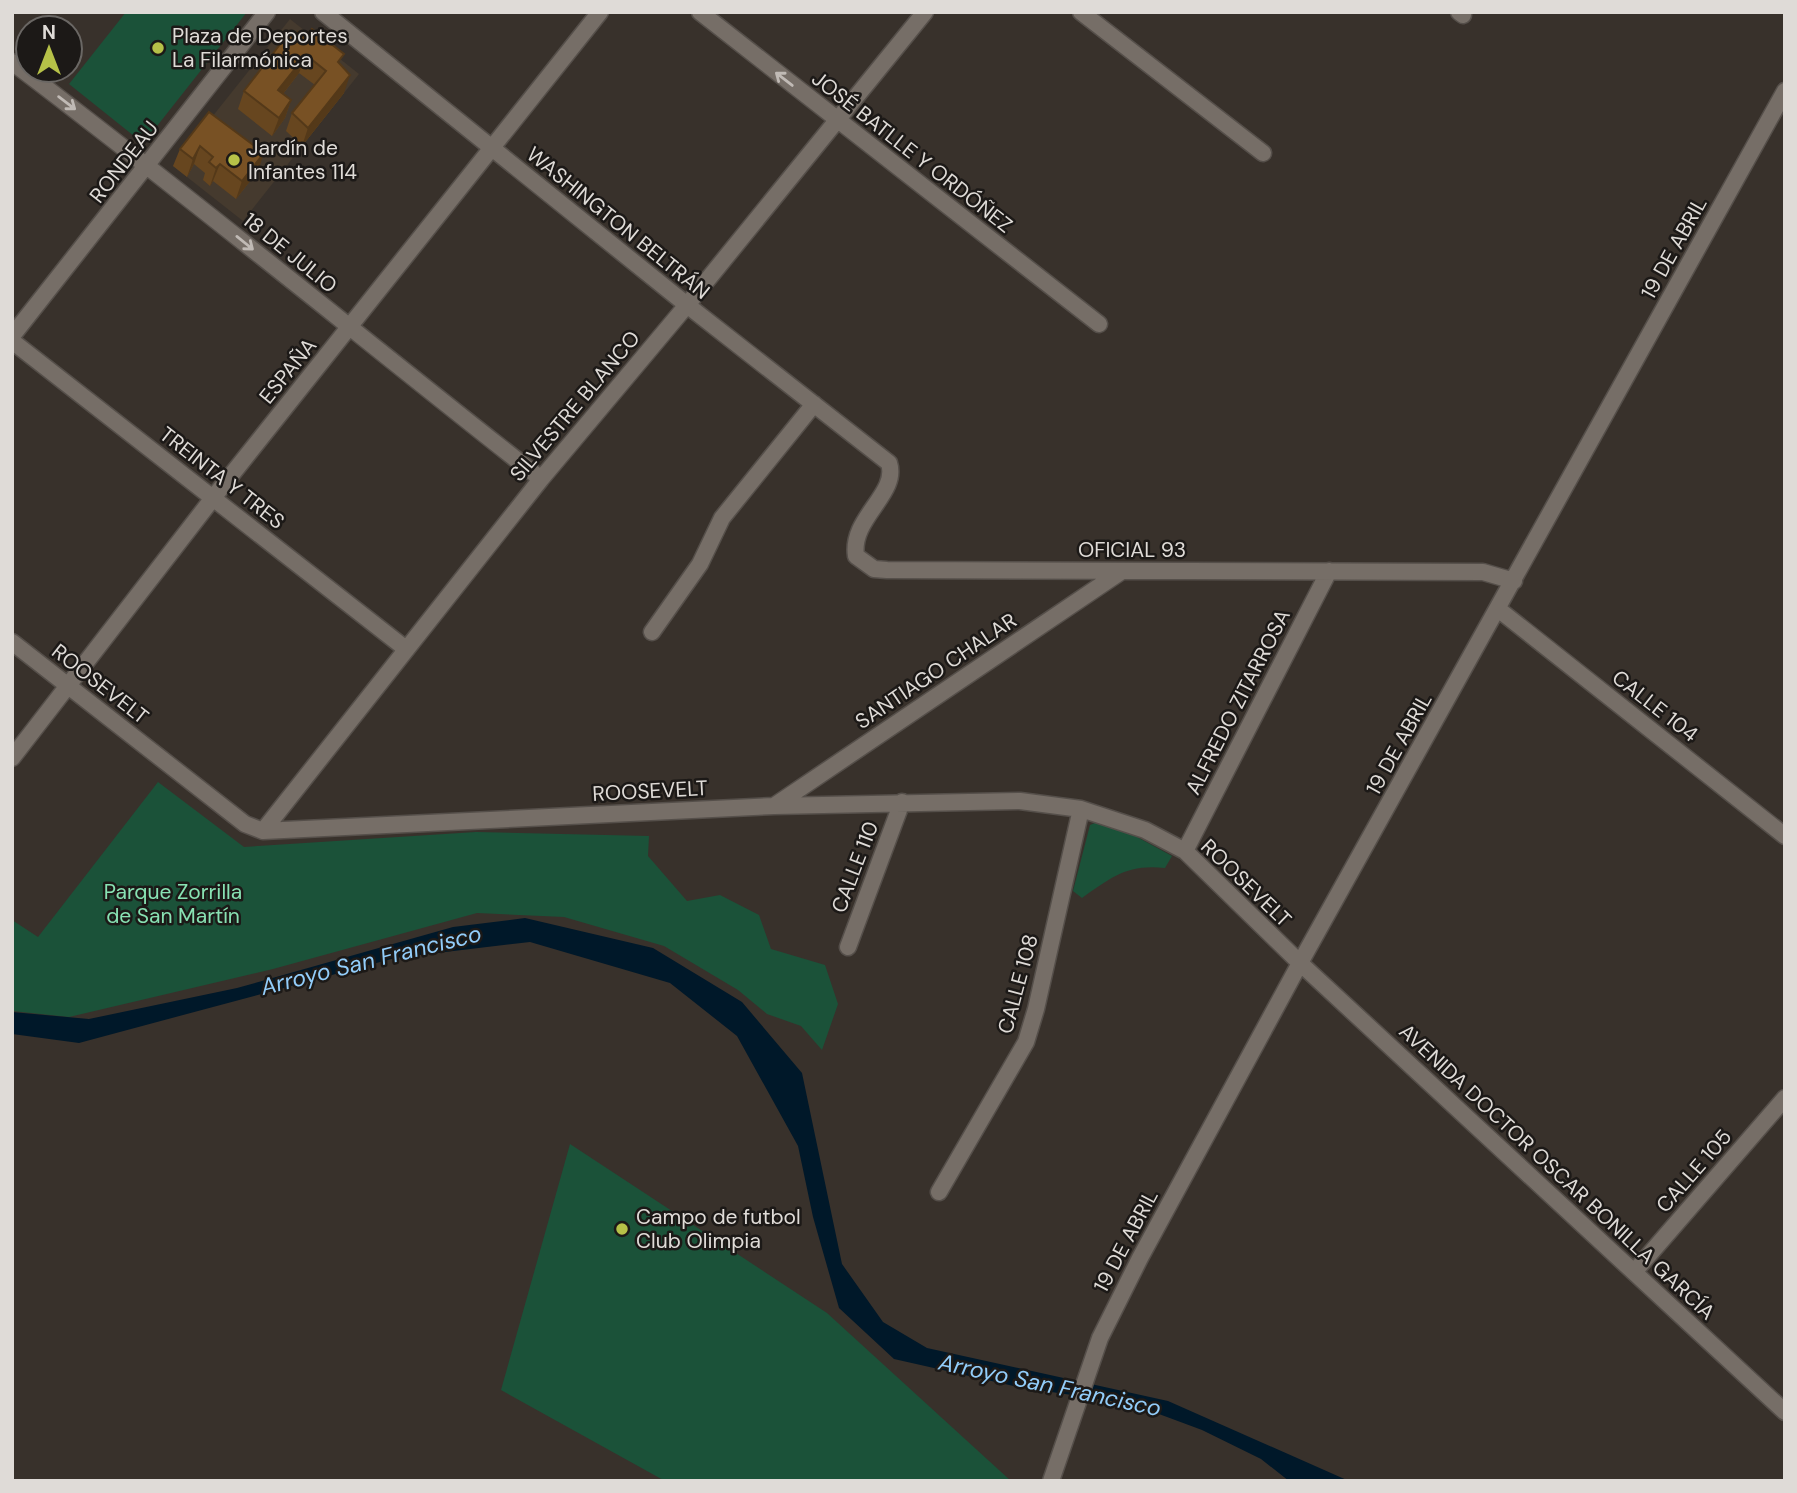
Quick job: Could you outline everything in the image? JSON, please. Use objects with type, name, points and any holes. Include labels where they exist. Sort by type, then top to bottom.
[{"type":"street","name":"RONDEAU","points":[[12,336],[267,12]]},
{"type":"street","name":"WASHINGTON BELTRÁN","points":[[323,12],[687,305],[890,463]]},
{"type":"street","name":"ESPAÑA","points":[[12,758],[213,498],[600,12]]},
{"type":"street","name":"JOSÉ BATLLE Y ORDÓÑEZ","points":[[700,12],[1099,324]]},
{"type":"street","name":"SILVESTRE BLANCO","points":[[264,831],[541,479],[687,305],[925,12]]},
{"type":"street","points":[[1080,12],[1263,153]]},
{"type":"street","name":"18 DE JULIO","points":[[12,62],[149,165],[349,329],[541,479]]},
{"type":"street","name":"19 DE ABRIL","points":[[1051,1481],[1100,1338],[1300,963],[1785,91]]},
{"type":"street","name":"TREINTA Y TRES","points":[[12,341],[406,649]]},
{"type":"street","points":[[652,632],[700,565],[722,519],[814,404]]},
{"type":"street","name":"OFICIAL 93","points":[[890,463],[891,476],[857,533],[855,545],[856,556],[874,569],[1483,572],[1514,581]]},
{"type":"street","name":"SANTIAGO CHALAR","points":[[774,806],[1122,570]]},
{"type":"street","name":"ALFREDO ZITARROSA","points":[[1185,851],[1329,571]]},
{"type":"street","name":"CALLE 104","points":[[1498,609],[1785,836]]},
{"type":"street","name":"ROOSEVELT","points":[[12,642],[245,824],[264,831],[774,806],[1020,801],[1081,809],[1145,830],[1185,851],[1300,963]]},
{"type":"street","name":"CALLE 110","points":[[848,947],[902,802]]},
{"type":"street","name":"CALLE 108","points":[[939,1192],[1026,1042],[1081,809]]},
{"type":"street","name":"AVENIDA DOCTOR OSCAR BONILLA GARCÍA","points":[[1300,963],[1785,1412]]},
{"type":"street","name":"CALLE 105","points":[[1635,1271],[1785,1098]]},
{"type":"shaded area","points":[[290,19],[359,74],[243,221],[173,166]]},
{"type":"green space","name":"Plaza de Deportes La Filarmónica","points":[[126,12],[247,12],[146,140],[139,140],[69,84],[84,84],[84,65]]},
{"type":"green space","name":"Parque Zorrilla de San Martín","points":[[158,782],[244,847],[476,832],[649,836],[648,856],[687,901],[720,895],[759,915],[771,949],[825,965],[838,1004],[822,1050],[801,1026],[767,1014],[738,990],[664,946],[564,917],[477,913],[273,969],[69,1017],[12,1011],[12,920],[38,937]]},
{"type":"green space","points":[[1097,822],[1126,831],[1172,856],[1165,868],[1130,870],[1111,878],[1082,898],[1073,891],[1090,825]]},
{"type":"green space","name":"Campo de futbol Club Olimpia","points":[[570,1144],[827,1313],[1011,1481],[665,1481],[501,1390]]},
{"type":"water","name":"Arroyo San Francisco","points":[[525,918],[653,948],[742,1002],[802,1073],[842,1264],[883,1322],[927,1348],[1168,1401],[1349,1481],[1289,1481],[1261,1459],[1202,1430],[1132,1404],[1018,1387],[894,1359],[839,1308],[813,1217],[798,1146],[737,1036],[670,983],[530,942],[395,958],[79,1043],[12,1034],[12,1012],[89,1019],[237,988],[453,927]]},
{"type":"building","points":[[312,29],[344,54],[338,62],[350,75],[308,128],[292,113],[326,71],[306,55],[278,90],[291,100],[279,118],[244,91],[288,34],[294,38],[298,32],[305,38]]},
{"type":"building","points":[[209,112],[264,153],[242,181],[220,164],[216,168],[209,162],[213,157],[200,146],[193,159],[180,149]]},
{"type":"place","name":"Plaza de Deportes La Filarmónica","points":[[158,48]]},
{"type":"place","name":"Jardín de Infantes 114","points":[[234,160]]},
{"type":"place","name":"Campo de futbol Club Olimpia","points":[[622,1229]]}]
